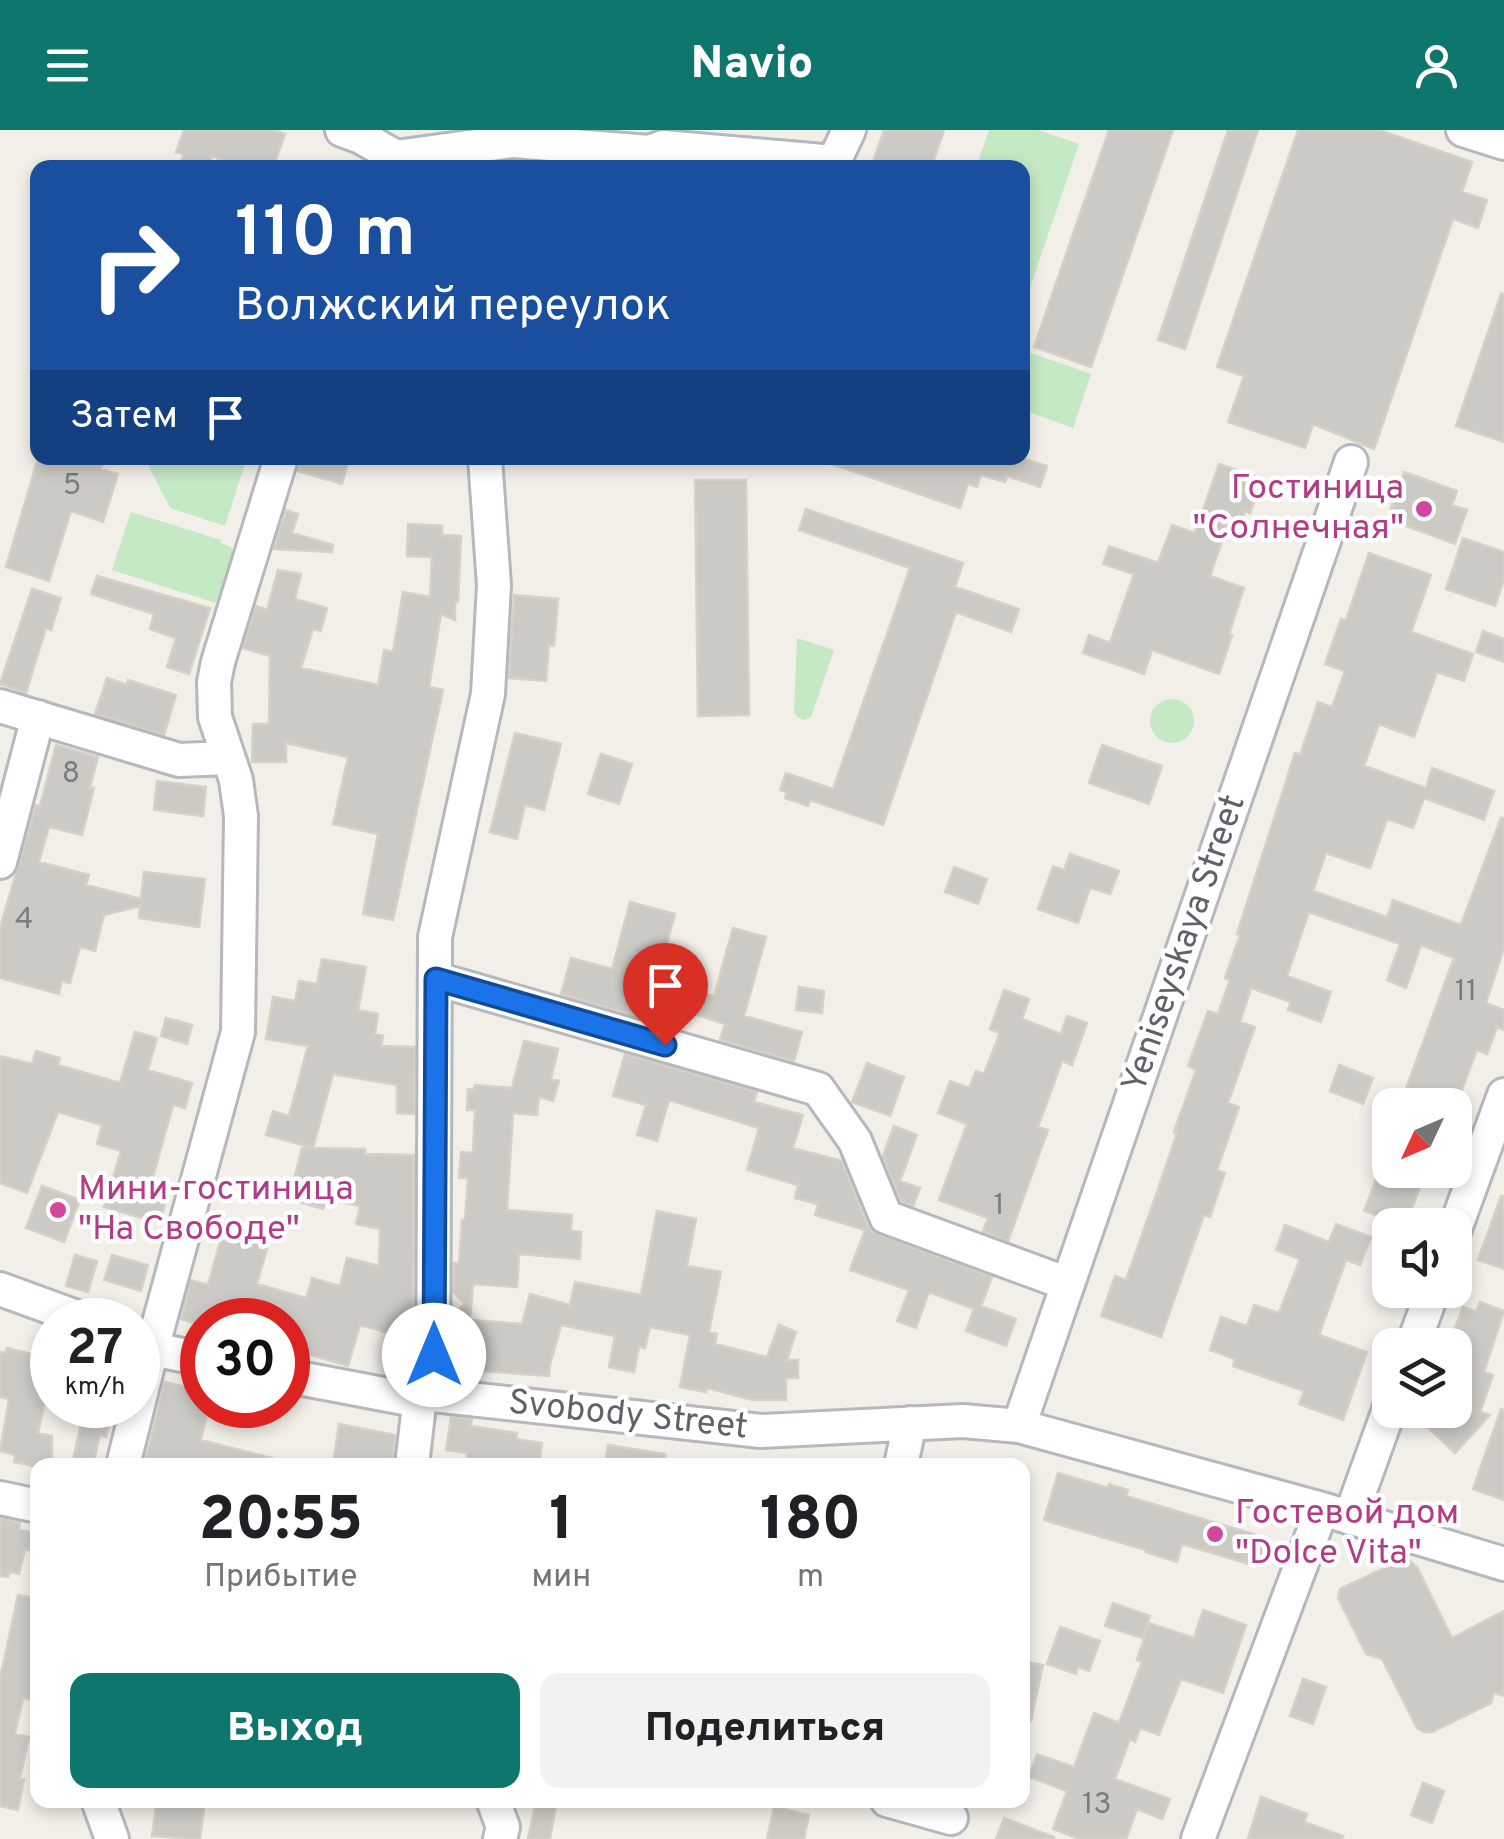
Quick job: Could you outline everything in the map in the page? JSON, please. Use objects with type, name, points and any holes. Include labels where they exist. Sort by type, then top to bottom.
[{"type":"street","points":[[342,130],[361,137],[391,160]]},
{"type":"street","points":[[835,160],[849,130]]},
{"type":"street","points":[[1464,130],[1504,143]]},
{"type":"street","points":[[408,160],[503,146],[650,152],[663,147],[811,160]]},
{"type":"street","name":"Yeniseyskaya Street","points":[[1019,1426],[1351,462]]},
{"type":"street","points":[[158,1298],[238,1032],[242,816],[236,780],[215,717],[214,682],[279,465]]},
{"type":"street","points":[[413,1458],[426,1396],[435,938],[488,694],[494,585],[485,465]]},
{"type":"street","points":[[0,706],[179,760],[228,758]]},
{"type":"street","points":[[0,862],[38,718]]},
{"type":"street","points":[[436,979],[818,1089],[855,1141],[886,1218],[1068,1284]]},
{"type":"street","points":[[1463,1208],[1504,1095]]},
{"type":"street","points":[[0,1289],[30,1300]]},
{"type":"street","name":"Svobody Street","points":[[310,1380],[404,1398],[426,1396],[761,1430],[963,1421],[1019,1426],[1336,1513],[1504,1564]]},
{"type":"street","points":[[903,1458],[910,1424]]},
{"type":"street","points":[[125,1458],[130,1428]]},
{"type":"street","points":[[1198,1839],[1336,1513],[1379,1428]]},
{"type":"street","points":[[0,1498],[30,1504]]},
{"type":"street","points":[[101,1808],[112,1839]]},
{"type":"street","points":[[496,1808],[503,1827],[500,1839]]},
{"type":"street","points":[[915,1808],[951,1818]]},
{"type":"green space","points":[[989,130],[1038,130],[1079,144],[1030,288],[1030,160],[978,160]]},
{"type":"green space","points":[[1031,353],[1091,374],[1073,428],[1030,413]]},
{"type":"green space","points":[[148,465],[245,465],[225,526],[170,508]]},
{"type":"green space","points":[[131,512],[221,540],[231,547],[235,554],[219,604],[112,570]]},
{"type":"green space","points":[[797,638],[834,650],[811,717],[805,720],[794,712]]},
{"type":"green space","points":[[1172,699],[1187,706],[1194,721],[1187,736],[1172,743],[1157,736],[1150,721],[1157,706]]},
{"type":"building","points":[[184,130],[273,130],[285,134],[276,160],[222,160],[212,156],[211,160],[182,160],[184,154],[176,152]]},
{"type":"building","points":[[884,130],[944,130],[934,160],[874,160]]},
{"type":"building","points":[[1109,130],[1173,130],[1091,367],[1034,347]]},
{"type":"building","points":[[1228,130],[1258,130],[1185,349],[1158,340]]},
{"type":"building","points":[[1298,130],[1379,130],[1472,162],[1462,192],[1487,200],[1478,228],[1453,219],[1374,449],[1313,424],[1305,448],[1228,422],[1244,376],[1217,367]]},
{"type":"building","points":[[1504,294],[1504,442],[1456,426]]},
{"type":"building","points":[[1030,461],[1047,466],[1040,487],[1007,476],[1005,482],[981,475],[977,487],[968,484],[960,508],[835,465],[1030,465]]},
{"type":"building","points":[[1219,464],[1257,477],[1253,486],[1259,488],[1250,513],[1245,511],[1239,528],[1228,524],[1210,576],[1244,588],[1219,674],[1152,650],[1144,674],[1083,653],[1089,635],[1110,643],[1134,574],[1103,564],[1109,546],[1158,563],[1172,525],[1195,533]]},
{"type":"building","points":[[36,465],[102,465],[101,469],[118,474],[103,522],[71,511],[49,581],[6,567]]},
{"type":"building","points":[[299,465],[347,465],[342,484],[298,471]]},
{"type":"building","points":[[1404,472],[1457,491],[1452,505],[1467,510],[1455,544],[1387,519]]},
{"type":"building","points":[[695,480],[746,480],[749,715],[698,716]]},
{"type":"building","points":[[806,509],[963,563],[955,587],[1019,609],[1011,632],[956,612],[883,825],[810,800],[808,806],[785,798],[787,792],[780,790],[786,773],[833,789],[910,568],[799,530]]},
{"type":"building","points":[[286,510],[298,514],[292,533],[333,545],[332,552],[274,549]]},
{"type":"building","points":[[408,524],[442,526],[442,535],[461,536],[455,620],[441,614],[429,687],[443,690],[393,920],[363,914],[378,834],[333,824],[348,757],[286,743],[286,762],[252,762],[253,724],[269,724],[270,656],[243,648],[256,606],[267,610],[278,570],[301,574],[295,599],[327,608],[321,631],[313,629],[301,668],[378,685],[384,650],[393,652],[403,592],[430,597],[432,557],[407,556]]},
{"type":"building","points":[[1463,538],[1504,552],[1504,580],[1495,606],[1446,589]]},
{"type":"building","points":[[1369,553],[1431,575],[1411,632],[1473,654],[1464,681],[1437,672],[1414,737],[1379,724],[1364,766],[1426,788],[1432,768],[1494,791],[1484,820],[1424,798],[1413,828],[1387,819],[1370,868],[1326,853],[1313,891],[1387,917],[1393,900],[1461,925],[1504,818],[1504,948],[1486,1003],[1504,1010],[1504,1030],[1497,1027],[1487,1054],[1477,1050],[1462,1088],[1406,1088],[1454,958],[1421,945],[1406,988],[1387,980],[1400,944],[1309,912],[1287,976],[1331,992],[1321,1022],[1288,1010],[1291,1002],[1251,988],[1240,1022],[1255,1027],[1228,1103],[1239,1107],[1217,1170],[1225,1173],[1210,1217],[1204,1215],[1161,1337],[1101,1316],[1115,1276],[1126,1280],[1155,1198],[1196,1070],[1188,1066],[1208,1011],[1218,1014],[1230,980],[1225,978],[1240,935],[1237,934],[1295,753],[1300,755],[1318,702],[1332,707],[1345,671],[1325,664],[1341,619],[1346,620]]},
{"type":"building","points":[[97,576],[210,608],[189,674],[167,667],[176,638],[150,629],[154,614],[91,594]]},
{"type":"building","points":[[32,589],[61,598],[51,630],[46,628],[26,693],[0,684]]},
{"type":"building","points":[[514,595],[558,599],[546,681],[509,678]]},
{"type":"building","points":[[1483,631],[1504,639],[1504,662],[1476,652]]},
{"type":"building","points":[[107,678],[127,685],[128,680],[176,695],[164,735],[95,714]]},
{"type":"building","points":[[515,733],[561,744],[544,810],[525,805],[517,839],[490,832]]},
{"type":"building","points":[[56,745],[98,757],[90,787],[94,788],[82,835],[49,827],[39,862],[89,875],[86,885],[141,899],[144,872],[205,879],[199,927],[139,918],[140,906],[104,915],[95,951],[80,947],[70,983],[62,981],[59,994],[0,978],[0,928]]},
{"type":"building","points":[[1102,745],[1162,766],[1149,804],[1089,783]]},
{"type":"building","points":[[601,754],[632,764],[619,804],[588,794]]},
{"type":"building","points":[[157,781],[206,787],[203,816],[154,810]]},
{"type":"building","points":[[1070,854],[1119,871],[1110,894],[1090,888],[1078,923],[1038,909],[1053,866],[1064,870]]},
{"type":"building","points":[[954,867],[987,879],[978,904],[945,892]]},
{"type":"building","points":[[630,902],[675,914],[657,980],[714,996],[733,928],[766,937],[744,1016],[802,1032],[794,1061],[720,1040],[725,1024],[688,1012],[686,1019],[674,1016],[671,1026],[561,994],[571,958],[612,969]]},
{"type":"building","points":[[322,959],[366,967],[358,1010],[378,1014],[375,1034],[383,1036],[381,1046],[415,1047],[414,1114],[397,1113],[397,1085],[333,1074],[313,1148],[266,1135],[273,1111],[289,1116],[308,1046],[266,1039],[273,997],[295,1001],[299,981],[317,984]]},
{"type":"building","points":[[799,987],[824,991],[822,1013],[796,1010]]},
{"type":"building","points":[[1004,990],[1029,999],[1022,1019],[1061,1034],[1067,1016],[1087,1023],[1072,1065],[1062,1061],[1038,1127],[1048,1130],[1008,1241],[983,1231],[988,1218],[939,1200],[967,1124],[938,1113],[950,1081],[969,1088],[976,1071],[984,1074],[1000,1033],[990,1029]]},
{"type":"building","points":[[166,1018],[192,1025],[187,1044],[161,1036]]},
{"type":"building","points":[[135,1032],[157,1038],[148,1070],[192,1083],[185,1108],[173,1105],[148,1195],[166,1200],[160,1223],[104,1207],[121,1151],[97,1144],[102,1125],[58,1112],[27,1193],[0,1183],[0,1056],[32,1064],[36,1051],[60,1058],[58,1065],[120,1083]]},
{"type":"building","points":[[524,1041],[558,1049],[551,1079],[559,1081],[553,1101],[539,1097],[537,1115],[513,1113],[507,1210],[572,1215],[571,1231],[581,1232],[580,1259],[519,1254],[517,1287],[473,1284],[470,1320],[522,1324],[530,1294],[570,1305],[575,1282],[641,1295],[657,1211],[696,1219],[687,1266],[721,1272],[709,1332],[717,1334],[715,1344],[767,1357],[779,1325],[796,1332],[787,1360],[798,1360],[798,1378],[786,1378],[786,1400],[753,1400],[707,1388],[706,1392],[680,1387],[690,1335],[650,1327],[645,1348],[639,1347],[634,1372],[609,1367],[615,1336],[561,1325],[549,1376],[482,1371],[461,1344],[453,1343],[453,1315],[465,1304],[453,1292],[468,1178],[459,1178],[461,1152],[473,1153],[475,1110],[467,1110],[468,1089],[474,1090],[475,1085],[512,1088]]},
{"type":"building","points":[[625,1054],[757,1092],[754,1102],[803,1115],[793,1148],[842,1161],[873,1232],[992,1277],[981,1306],[1016,1319],[1006,1346],[966,1331],[974,1309],[929,1292],[916,1328],[897,1321],[909,1290],[850,1270],[865,1230],[815,1215],[818,1204],[795,1198],[798,1185],[747,1170],[759,1128],[669,1100],[657,1141],[637,1135],[646,1105],[613,1096]]},
{"type":"building","points":[[867,1063],[904,1077],[890,1116],[852,1102]]},
{"type":"building","points":[[1339,1065],[1373,1078],[1363,1104],[1330,1091]]},
{"type":"building","points":[[894,1126],[917,1135],[900,1181],[920,1188],[913,1206],[901,1201],[883,1156]]},
{"type":"building","points":[[302,1148],[414,1155],[413,1334],[393,1334],[360,1325],[348,1366],[310,1355],[310,1298],[306,1298],[312,1278],[340,1286],[347,1258],[379,1266],[380,1229],[356,1224],[360,1206],[326,1199],[323,1209],[289,1199]]},
{"type":"building","points":[[42,1186],[80,1200],[64,1242],[26,1228]]},
{"type":"building","points":[[1373,1188],[1419,1188],[1412,1208],[1372,1208],[1372,1214],[1364,1211]]},
{"type":"building","points":[[1504,1196],[1504,1269],[1478,1260]]},
{"type":"building","points":[[1336,1224],[1371,1237],[1360,1265],[1346,1260],[1319,1335],[1367,1352],[1343,1420],[1299,1404],[1304,1391],[1233,1366],[1235,1359],[1210,1350],[1221,1317],[1247,1326],[1254,1305],[1279,1313],[1300,1259],[1276,1250],[1285,1225],[1329,1242]]},
{"type":"building","points":[[239,1230],[270,1238],[257,1284],[306,1298],[186,1298],[191,1280],[208,1285],[222,1235],[237,1239]]},
{"type":"building","points":[[75,1255],[97,1261],[88,1292],[66,1286]]},
{"type":"building","points":[[112,1255],[148,1265],[141,1291],[104,1280]]},
{"type":"building","points":[[1480,1302],[1504,1311],[1484,1372],[1493,1375],[1480,1412],[1490,1415],[1455,1453],[1428,1428],[1472,1428],[1472,1328],[1455,1328],[1463,1308],[1476,1311]]},
{"type":"building","points":[[7,1348],[30,1354],[30,1428],[39,1428],[38,1433],[52,1436],[52,1458],[30,1458],[30,1465],[14,1462],[15,1455],[0,1451],[9,1399],[0,1397],[0,1352],[6,1353]]},
{"type":"building","points":[[165,1382],[180,1386],[180,1428],[204,1428],[201,1440],[272,1458],[146,1458],[153,1428],[160,1428]]},
{"type":"building","points":[[1501,1409],[1504,1410],[1504,1500],[1473,1489]]},
{"type":"building","points":[[451,1417],[472,1419],[471,1426],[517,1433],[516,1439],[542,1443],[540,1458],[467,1458],[467,1453],[446,1450]]},
{"type":"building","points":[[339,1424],[395,1435],[393,1458],[334,1458]]},
{"type":"building","points":[[80,1428],[108,1428],[106,1437],[100,1435],[95,1458],[74,1458]]},
{"type":"building","points":[[608,1445],[665,1454],[665,1458],[606,1458]]},
{"type":"building","points":[[1058,1473],[1108,1488],[1109,1484],[1128,1490],[1126,1496],[1267,1538],[1259,1567],[1182,1544],[1177,1562],[1044,1520]]},
{"type":"building","points":[[0,1518],[20,1523],[19,1529],[30,1532],[30,1550],[25,1549],[19,1574],[0,1576]]},
{"type":"building","points":[[1401,1560],[1417,1567],[1452,1638],[1504,1611],[1504,1696],[1494,1693],[1491,1703],[1432,1732],[1417,1728],[1382,1659],[1366,1654],[1338,1598],[1340,1589]]},
{"type":"building","points":[[18,1595],[30,1597],[30,1699],[23,1698],[15,1734],[29,1737],[18,1810],[0,1806],[0,1679]]},
{"type":"building","points":[[1113,1603],[1150,1616],[1142,1638],[1105,1626]]},
{"type":"building","points":[[1203,1610],[1246,1625],[1223,1693],[1181,1679],[1159,1735],[1140,1728],[1135,1742],[1130,1739],[1115,1779],[1170,1799],[1162,1819],[1137,1809],[1126,1839],[1079,1839],[1053,1829],[1067,1791],[1030,1777],[1037,1754],[1074,1767],[1094,1713],[1119,1723],[1142,1662],[1137,1660],[1149,1623],[1194,1638]]},
{"type":"building","points":[[1060,1627],[1100,1641],[1089,1671],[1078,1667],[1076,1674],[1047,1664]]},
{"type":"building","points":[[1030,1663],[1043,1665],[1030,1721]]},
{"type":"building","points":[[1303,1679],[1326,1687],[1313,1724],[1290,1716]]},
{"type":"building","points":[[1423,1783],[1444,1791],[1432,1823],[1411,1815]]},
{"type":"building","points":[[1261,1797],[1307,1814],[1304,1822],[1343,1836],[1342,1839],[1248,1839]]},
{"type":"building","points":[[156,1808],[204,1808],[200,1839],[152,1836]]},
{"type":"building","points":[[534,1808],[556,1808],[550,1839],[528,1839]]},
{"type":"building","points":[[774,1808],[809,1815],[804,1839],[767,1839]]},
{"type":"building","points":[[1004,1818],[1054,1837],[1054,1839],[996,1839]]},
{"type":"place","name":"Гостиница \"Солнечная\"","points":[[1424,509]]},
{"type":"place","name":"Мини-гостиница \"На Свободе\"","points":[[58,1210]]},
{"type":"place","name":"Гостевой дом \"Dolce Vita\"","points":[[1215,1534]]},
{"type":"route","points":[[434,1355],[436,979],[665,1045]]}]
